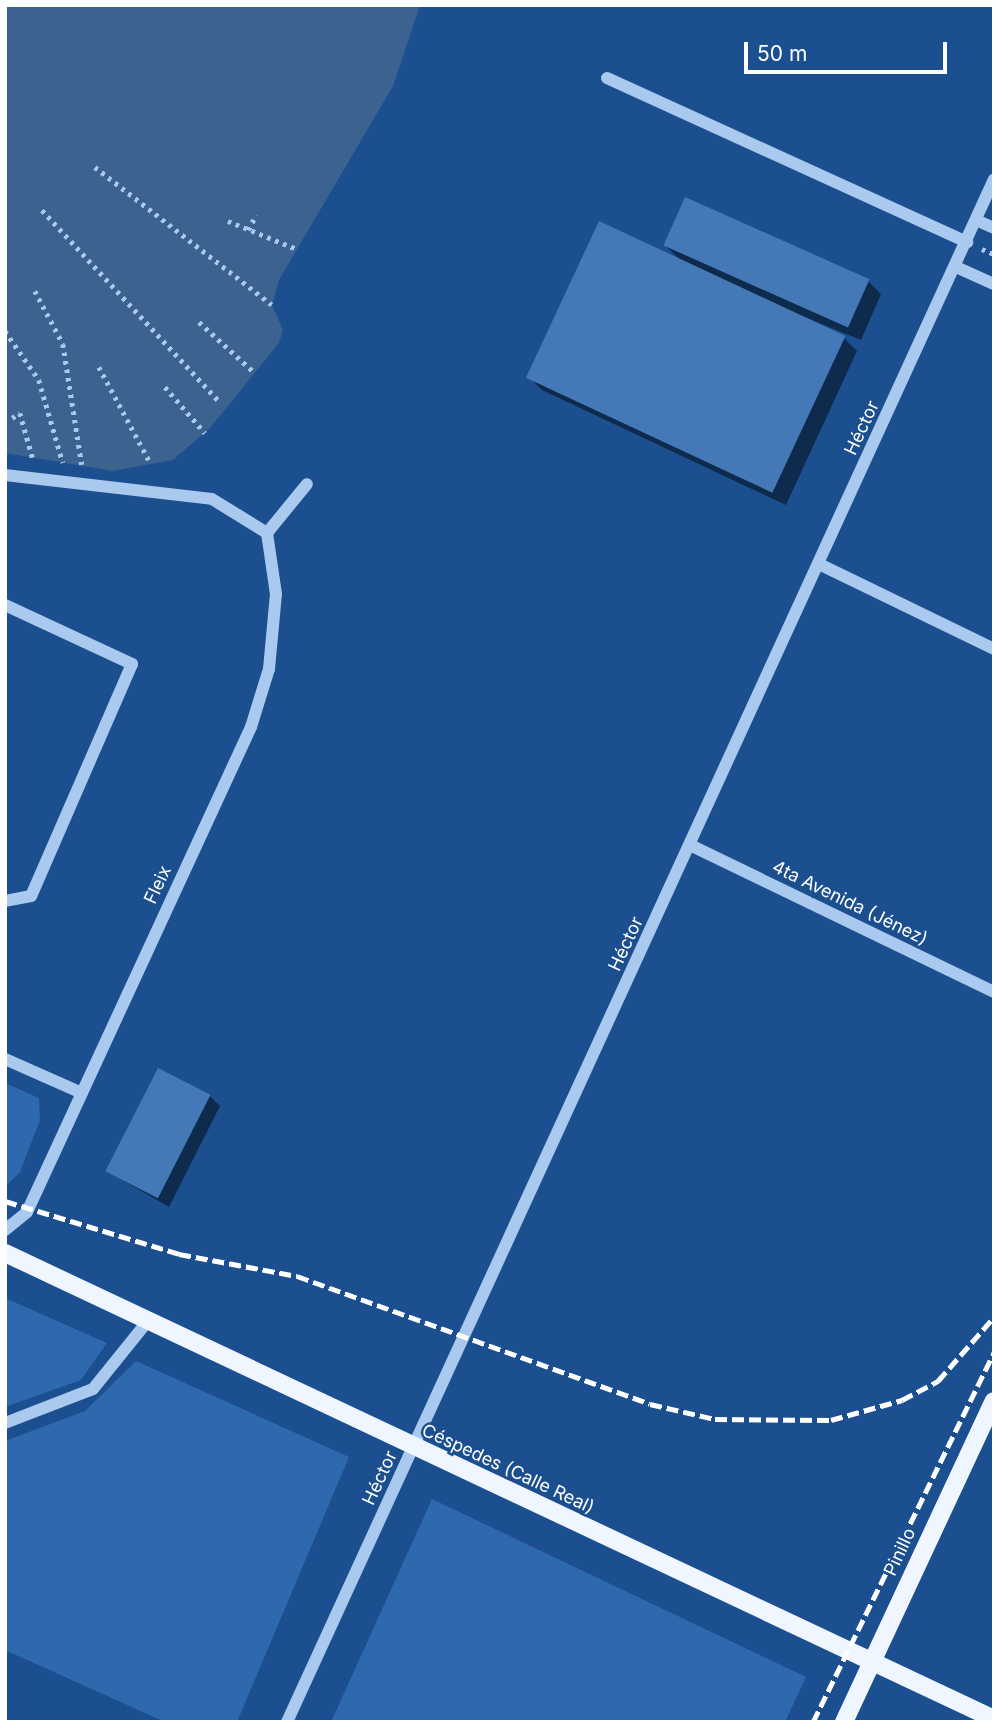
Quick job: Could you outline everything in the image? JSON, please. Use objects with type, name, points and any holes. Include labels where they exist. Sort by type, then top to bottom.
[{"type":"main road","name":"Céspedes (Calle Real)","points":[[5,1253],[870,1664],[994,1719]]},
{"type":"main road","name":"Pinillo","points":[[844,1722],[994,1401]]},
{"type":"street","points":[[607,78],[967,242]]},
{"type":"street","name":"Héctor","points":[[287,1722],[956,267],[994,179]]},
{"type":"street","points":[[976,220],[994,228]]},
{"type":"street","points":[[956,267],[994,284]]},
{"type":"street","points":[[5,475],[212,499],[267,533],[307,484]]},
{"type":"street","name":"Fleix","points":[[5,1230],[27,1212],[251,727],[269,669],[276,594],[267,533]]},
{"type":"street","points":[[819,564],[994,649]]},
{"type":"street","points":[[5,606],[132,664],[31,897],[5,901]]},
{"type":"street","name":"4ta Avenida (Jénez)","points":[[690,845],[994,992]]},
{"type":"street","points":[[5,1059],[82,1093]]},
{"type":"street","points":[[5,1423],[93,1389],[147,1322]]},
{"type":"path","points":[[95,167],[272,305]]},
{"type":"path","points":[[42,210],[219,401]]},
{"type":"path","points":[[248,230],[256,215]]},
{"type":"path","points":[[228,221],[297,249]]},
{"type":"path","points":[[35,291],[64,344],[82,466]]},
{"type":"path","points":[[199,322],[255,373]]},
{"type":"path","points":[[5,331],[38,380],[63,463]]},
{"type":"path","points":[[99,368],[151,464]]},
{"type":"path","points":[[165,387],[205,433]]},
{"type":"path","points":[[12,418],[20,413],[33,458]]},
{"type":"shaded area","points":[[5,5],[420,5],[393,86],[279,280],[272,305],[283,330],[279,343],[210,428],[173,460],[113,471],[5,453]]},
{"type":"shaded area","points":[[5,1083],[39,1098],[40,1120],[20,1172],[5,1187]]},
{"type":"shaded area","points":[[5,1298],[107,1343],[81,1380],[5,1407]]},
{"type":"shaded area","points":[[136,1361],[349,1457],[237,1722],[165,1722],[5,1650],[5,1441],[85,1411]]},
{"type":"shaded area","points":[[432,1499],[806,1677],[785,1722],[331,1722]]},
{"type":"building","points":[[685,197],[870,279],[848,328],[663,245]]},
{"type":"building","points":[[599,221],[846,336],[772,493],[526,378]]},
{"type":"building","points":[[158,1068],[211,1095],[158,1198],[105,1171]]},
{"type":"railway","points":[[5,1201],[179,1254],[297,1276],[650,1404],[715,1419],[831,1420],[902,1400],[938,1381],[994,1317]]},
{"type":"railway","points":[[813,1722],[994,1352]]}]
